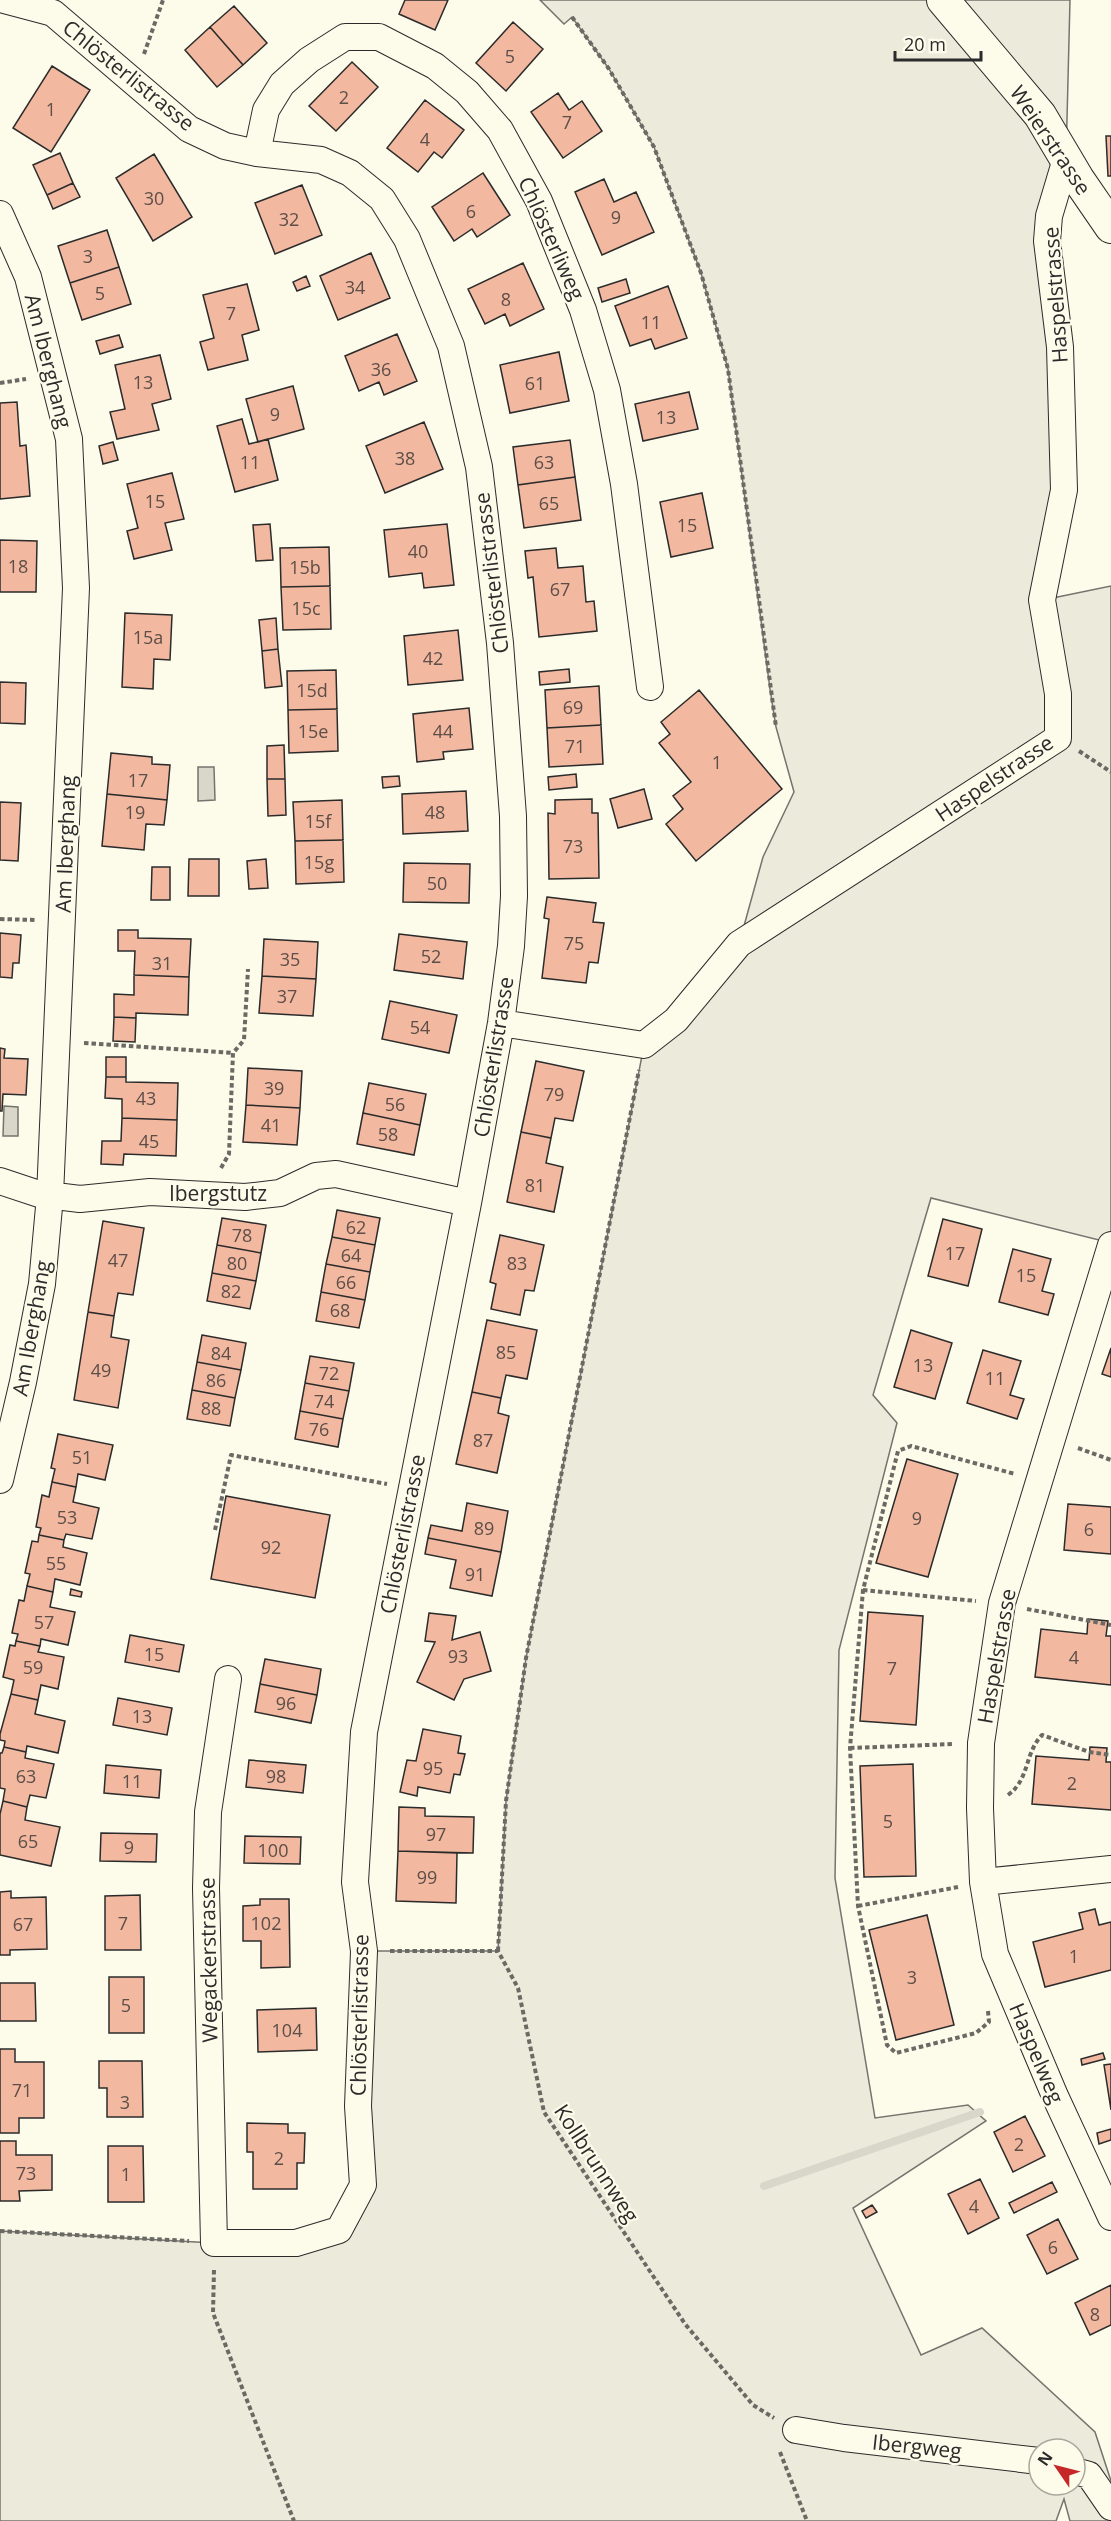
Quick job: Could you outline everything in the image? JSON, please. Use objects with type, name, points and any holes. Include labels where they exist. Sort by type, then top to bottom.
[{"type":"street","name":"Chlösterlistrasse","points":[[4,0],[53,13],[189,129],[225,146],[257,153],[321,160],[350,173],[382,199],[407,239],[451,346],[479,467],[500,643],[513,816],[514,896],[511,946],[501,1023],[468,1203],[364,1732],[355,1882],[364,1951],[358,2106],[363,2185],[339,2230],[296,2243],[214,2243]]},
{"type":"street","name":"Weierstrasse","points":[[942,0],[1040,115],[1111,227]]},
{"type":"street","name":"Chlösterliweg","points":[[257,153],[266,110],[282,84],[309,60],[345,37],[379,37],[435,66],[467,92],[500,130],[539,201],[583,310],[607,390],[624,484],[650,687]]},
{"type":"street","name":"Haspelstrasse","points":[[644,1045],[676,1020],[739,944],[1058,738],[1058,694],[1042,600],[1064,490],[1060,347],[1047,242],[1049,216],[1066,159]]},
{"type":"street","name":"Am Iberghang","points":[[0,214],[28,277],[69,439],[76,588],[50,1196],[42,1284],[23,1382],[0,1480]]},
{"type":"street","points":[[501,1023],[644,1045]]},
{"type":"street","name":"Ibergstutz","points":[[0,1181],[50,1196],[80,1199],[150,1192],[245,1197],[280,1193],[316,1176],[336,1173],[468,1203]]},
{"type":"street","name":"Haspelstrasse","points":[[983,1882],[980,1808],[981,1743],[1002,1603],[1111,1245]]},
{"type":"street","name":"Wegackerstrasse","points":[[214,2243],[206,1888],[208,1812],[228,1679]]},
{"type":"street","points":[[983,1882],[1111,1869]]},
{"type":"street","name":"Haspelweg","points":[[983,1882],[995,1953],[1055,2096],[1111,2217]]},
{"type":"street","name":"Ibergweg","points":[[787,2438],[844,2438],[1027,2459]]},
{"type":"street","points":[[1087,2474],[1111,2507]]},
{"type":"path","points":[[135,81],[163,0]]},
{"type":"path","points":[[572,17],[609,69],[654,147],[701,273],[728,369],[776,728]]},
{"type":"path","points":[[1058,738],[1111,772]]},
{"type":"path","points":[[0,918],[62,921]]},
{"type":"path","points":[[206,1195],[229,1154],[233,1053],[244,1040],[248,969]]},
{"type":"path","points":[[56,1041],[233,1053]]},
{"type":"path","points":[[364,1951],[498,1951],[506,1801],[526,1658],[644,1045]]},
{"type":"path","points":[[1053,1438],[1111,1460]]},
{"type":"path","points":[[987,2002],[989,2022],[976,2033],[896,2054],[886,2045],[858,1906],[850,1748],[863,1590],[898,1451],[911,1446],[1040,1481]]},
{"type":"path","points":[[215,1530],[231,1455],[412,1488]]},
{"type":"path","points":[[863,1590],[1002,1603],[1088,1623],[1111,1625]]},
{"type":"path","points":[[980,1808],[997,1802],[1022,1782],[1032,1748],[1042,1735],[1089,1752],[1111,1755]]},
{"type":"path","points":[[850,1748],[981,1743]]},
{"type":"path","points":[[858,1906],[983,1882]]},
{"type":"path","name":"Kollbrunnweg","points":[[498,1951],[518,1988],[544,2112],[685,2324],[753,2405],[787,2438]]},
{"type":"path","points":[[0,2230],[214,2243],[213,2313],[294,2521]]},
{"type":"path","points":[[787,2438],[807,2521]]},
{"type":"shaded area","points":[[540,0],[1070,0],[1066,159],[1049,216],[1064,490],[1043,600],[1111,586],[1111,1243],[931,1198],[873,1395],[897,1423],[839,1650],[835,1878],[875,2118],[968,2105],[986,2121],[853,2208],[921,2355],[982,2328],[1095,2432],[1111,2481],[1111,2521],[1070,2521],[1064,2499],[1056,2521],[0,2521],[0,2231],[214,2243],[339,2230],[363,2185],[364,1951],[498,1951],[506,1801],[526,1658],[644,1045],[739,944],[763,857],[794,792],[776,727],[770,689],[728,369],[701,273],[654,147],[609,69],[572,17],[564,24]]},
{"type":"shaded area","points":[[198,767],[214,767],[215,800],[198,801]]},
{"type":"shaded area","points":[[4,1106],[18,1107],[18,1136],[3,1136]]},
{"type":"building","points":[[405,0],[448,0],[435,30],[399,14]]},
{"type":"building","points":[[234,6],[267,43],[243,65],[210,27]]},
{"type":"building","points":[[513,22],[543,49],[506,91],[476,63]]},
{"type":"building","points":[[210,27],[243,65],[217,87],[185,50]]},
{"type":"building","points":[[352,62],[378,87],[336,131],[309,106]]},
{"type":"building","points":[[52,66],[90,90],[51,152],[13,128]]},
{"type":"building","points":[[558,93],[569,110],[582,101],[602,131],[563,158],[531,112]]},
{"type":"building","points":[[425,100],[464,130],[442,158],[434,152],[418,172],[387,148]]},
{"type":"building","points":[[1106,136],[1111,136],[1111,176],[1108,176]]},
{"type":"building","points":[[60,153],[73,183],[47,195],[33,165]]},
{"type":"building","points":[[154,154],[192,217],[153,241],[116,178]]},
{"type":"building","points":[[483,173],[510,215],[477,237],[472,229],[454,241],[432,207]]},
{"type":"building","points":[[604,179],[614,202],[636,192],[654,232],[602,255],[575,192]]},
{"type":"building","points":[[73,183],[80,197],[53,209],[47,195]]},
{"type":"building","points":[[302,185],[322,235],[275,254],[255,203]]},
{"type":"building","points":[[107,230],[119,267],[70,283],[58,246]]},
{"type":"building","points":[[371,253],[390,298],[338,320],[320,276]]},
{"type":"building","points":[[523,263],[544,309],[510,326],[505,314],[485,324],[468,289]]},
{"type":"building","points":[[119,267],[131,304],[82,320],[70,283]]},
{"type":"building","points":[[306,276],[310,286],[297,291],[293,282]]},
{"type":"building","points":[[626,279],[630,293],[602,302],[598,288]]},
{"type":"building","points":[[247,284],[259,330],[242,335],[248,360],[208,370],[200,342],[214,338],[203,295]]},
{"type":"building","points":[[668,286],[687,338],[655,349],[651,339],[630,346],[615,306]]},
{"type":"building","points":[[397,334],[417,381],[384,395],[379,382],[359,391],[345,356]]},
{"type":"building","points":[[119,335],[123,347],[100,354],[96,341]]},
{"type":"building","points":[[559,352],[569,401],[510,413],[500,365]]},
{"type":"building","points":[[160,355],[171,399],[152,404],[159,430],[117,439],[110,412],[125,409],[115,365]]},
{"type":"building","points":[[293,386],[304,429],[258,442],[246,399]]},
{"type":"building","points":[[689,392],[698,429],[643,441],[635,404]]},
{"type":"building","points":[[17,402],[20,446],[26,445],[30,496],[0,499],[0,403]]},
{"type":"building","points":[[242,419],[249,444],[268,439],[278,480],[235,492],[217,426]]},
{"type":"building","points":[[424,422],[443,469],[385,493],[366,446]]},
{"type":"building","points":[[570,440],[575,477],[518,485],[513,447]]},
{"type":"building","points":[[113,442],[118,460],[103,464],[99,446]]},
{"type":"building","points":[[172,473],[184,519],[165,523],[172,550],[134,559],[127,531],[138,528],[127,484]]},
{"type":"building","points":[[575,477],[581,520],[524,528],[518,485]]},
{"type":"building","points":[[702,493],[713,548],[671,557],[660,502]]},
{"type":"building","points":[[270,524],[273,560],[256,561],[253,525]]},
{"type":"building","points":[[447,524],[454,585],[424,588],[422,573],[389,577],[384,530]]},
{"type":"building","points":[[0,540],[37,541],[36,592],[0,592]]},
{"type":"building","points":[[329,547],[330,586],[281,587],[280,548]]},
{"type":"building","points":[[556,548],[558,568],[583,566],[586,602],[594,601],[597,631],[539,637],[533,577],[528,578],[525,551]]},
{"type":"building","points":[[330,586],[331,629],[283,630],[281,587]]},
{"type":"building","points":[[125,613],[172,615],[170,660],[154,659],[153,689],[122,687]]},
{"type":"building","points":[[276,618],[278,649],[262,651],[259,620]]},
{"type":"building","points":[[458,630],[463,680],[408,685],[404,636]]},
{"type":"building","points":[[278,649],[282,686],[265,688],[262,651]]},
{"type":"building","points":[[569,669],[570,682],[540,685],[539,672]]},
{"type":"building","points":[[336,670],[337,709],[288,710],[287,671]]},
{"type":"building","points":[[0,682],[26,683],[25,724],[0,723]]},
{"type":"building","points":[[599,686],[601,725],[547,728],[545,690]]},
{"type":"building","points":[[699,690],[782,789],[696,861],[666,824],[683,809],[673,796],[691,782],[659,743],[670,734],[661,722]]},
{"type":"building","points":[[469,708],[473,749],[443,752],[444,759],[417,762],[413,714]]},
{"type":"building","points":[[337,709],[338,751],[289,753],[288,710]]},
{"type":"building","points":[[601,725],[603,764],[549,767],[547,728]]},
{"type":"building","points":[[284,745],[285,779],[267,779],[267,746]]},
{"type":"building","points":[[111,753],[152,757],[152,764],[170,765],[167,800],[107,794]]},
{"type":"building","points":[[576,774],[577,787],[549,790],[548,777]]},
{"type":"building","points":[[399,776],[400,786],[383,788],[382,777]]},
{"type":"building","points":[[267,779],[285,779],[286,815],[268,816]]},
{"type":"building","points":[[644,789],[652,819],[618,828],[610,799]]},
{"type":"building","points":[[466,791],[468,831],[403,834],[402,794]]},
{"type":"building","points":[[107,794],[167,800],[164,825],[146,824],[144,850],[102,846]]},
{"type":"building","points":[[592,799],[592,813],[598,813],[599,878],[549,879],[548,813],[555,814],[555,800]]},
{"type":"building","points":[[342,800],[343,840],[295,841],[293,802]]},
{"type":"building","points":[[0,802],[21,803],[18,861],[0,860]]},
{"type":"building","points":[[343,840],[344,882],[296,884],[295,841]]},
{"type":"building","points":[[189,859],[219,859],[219,896],[188,896]]},
{"type":"building","points":[[266,859],[268,888],[249,889],[247,861]]},
{"type":"building","points":[[404,863],[470,864],[469,903],[403,902]]},
{"type":"building","points":[[152,867],[170,867],[170,900],[151,900]]},
{"type":"building","points":[[547,897],[596,903],[593,922],[604,923],[598,963],[589,962],[586,983],[542,978],[549,919],[544,918]]},
{"type":"building","points":[[118,930],[138,930],[138,938],[191,939],[189,977],[134,975],[135,951],[118,951]]},
{"type":"building","points":[[0,933],[21,935],[19,963],[13,963],[12,978],[0,977]]},
{"type":"building","points":[[399,934],[467,942],[463,979],[394,970]]},
{"type":"building","points":[[264,939],[318,942],[316,979],[262,976]]},
{"type":"building","points":[[134,975],[189,977],[188,1015],[136,1013],[136,1018],[114,1017],[114,994],[134,995]]},
{"type":"building","points":[[262,976],[316,979],[313,1016],[259,1013]]},
{"type":"building","points":[[390,1001],[457,1015],[449,1053],[382,1039]]},
{"type":"building","points":[[114,1017],[136,1018],[135,1042],[113,1041]]},
{"type":"building","points":[[0,1048],[5,1049],[4,1058],[28,1059],[26,1095],[3,1094],[2,1111],[0,1111]]},
{"type":"building","points":[[106,1057],[126,1057],[126,1077],[106,1077]]},
{"type":"building","points":[[536,1061],[584,1071],[573,1121],[555,1118],[551,1138],[521,1132]]},
{"type":"building","points":[[248,1068],[302,1071],[300,1108],[246,1105]]},
{"type":"building","points":[[106,1077],[126,1077],[126,1082],[178,1083],[177,1120],[122,1118],[122,1099],[105,1098]]},
{"type":"building","points":[[369,1083],[426,1094],[420,1125],[363,1113]]},
{"type":"building","points":[[246,1105],[300,1108],[297,1145],[243,1142]]},
{"type":"building","points":[[363,1113],[420,1125],[414,1155],[357,1144]]},
{"type":"building","points":[[122,1118],[177,1120],[176,1156],[124,1154],[123,1165],[101,1164],[102,1141],[121,1141]]},
{"type":"building","points":[[521,1132],[551,1138],[546,1163],[563,1167],[554,1212],[507,1202]]},
{"type":"building","points":[[337,1210],[380,1218],[375,1245],[332,1237]]},
{"type":"building","points":[[222,1218],[266,1225],[261,1253],[217,1245]]},
{"type":"building","points":[[943,1219],[982,1229],[968,1286],[928,1276]]},
{"type":"building","points":[[103,1221],[144,1228],[133,1295],[118,1293],[114,1316],[88,1312]]},
{"type":"building","points":[[500,1235],[544,1245],[534,1291],[525,1290],[520,1315],[491,1309],[496,1284],[490,1282]]},
{"type":"building","points":[[332,1237],[375,1245],[370,1272],[326,1264]]},
{"type":"building","points":[[217,1245],[261,1253],[256,1281],[212,1273]]},
{"type":"building","points":[[1013,1249],[1051,1259],[1042,1291],[1054,1294],[1048,1315],[999,1302]]},
{"type":"building","points":[[326,1264],[370,1272],[365,1300],[321,1292]]},
{"type":"building","points":[[212,1273],[256,1281],[250,1309],[207,1301]]},
{"type":"building","points":[[321,1292],[365,1300],[359,1328],[316,1321]]},
{"type":"building","points":[[88,1312],[114,1316],[111,1337],[129,1340],[118,1408],[74,1400]]},
{"type":"building","points":[[487,1320],[537,1330],[527,1379],[506,1375],[501,1398],[472,1392]]},
{"type":"building","points":[[911,1330],[952,1343],[935,1399],[894,1387]]},
{"type":"building","points":[[202,1335],[246,1343],[241,1370],[197,1362]]},
{"type":"building","points":[[1111,1348],[1111,1377],[1102,1374]]},
{"type":"building","points":[[983,1350],[1021,1361],[1010,1395],[1024,1399],[1017,1419],[967,1403]]},
{"type":"building","points":[[310,1356],[354,1363],[349,1391],[305,1383]]},
{"type":"building","points":[[197,1362],[241,1370],[235,1398],[192,1390]]},
{"type":"building","points":[[305,1383],[349,1391],[343,1419],[300,1411]]},
{"type":"building","points":[[192,1390],[235,1398],[230,1426],[187,1419]]},
{"type":"building","points":[[472,1392],[501,1398],[498,1413],[509,1416],[497,1473],[456,1464]]},
{"type":"building","points":[[300,1411],[343,1419],[338,1447],[295,1439]]},
{"type":"building","points":[[58,1434],[113,1445],[105,1480],[78,1474],[76,1487],[52,1482],[55,1469],[51,1468]]},
{"type":"building","points":[[907,1459],[958,1474],[928,1577],[876,1563]]},
{"type":"building","points":[[52,1482],[76,1487],[73,1502],[99,1508],[92,1539],[66,1534],[64,1540],[39,1535],[41,1528],[36,1527],[42,1495],[49,1497]]},
{"type":"building","points":[[226,1496],[330,1515],[315,1598],[211,1579]]},
{"type":"building","points":[[467,1503],[508,1511],[501,1552],[428,1538],[431,1525],[462,1531]]},
{"type":"building","points":[[1068,1504],[1111,1507],[1111,1554],[1064,1550]]},
{"type":"building","points":[[39,1535],[64,1540],[63,1547],[87,1553],[80,1585],[55,1579],[53,1592],[27,1586],[30,1574],[25,1573],[32,1541],[38,1542]]},
{"type":"building","points":[[428,1538],[501,1552],[492,1596],[450,1588],[456,1560],[425,1554]]},
{"type":"building","points":[[27,1586],[53,1592],[50,1607],[75,1612],[68,1645],[41,1639],[40,1646],[16,1641],[18,1634],[12,1633],[19,1600],[24,1601]]},
{"type":"building","points":[[71,1589],[82,1592],[81,1597],[70,1595]]},
{"type":"building","points":[[868,1612],[923,1616],[916,1725],[860,1721]]},
{"type":"building","points":[[429,1613],[456,1616],[452,1640],[480,1632],[491,1671],[464,1679],[454,1700],[417,1682],[435,1642],[425,1641]]},
{"type":"building","points":[[1088,1619],[1108,1621],[1106,1636],[1111,1636],[1111,1685],[1035,1677],[1041,1629],[1087,1634]]},
{"type":"building","points":[[130,1635],[184,1645],[179,1672],[125,1662]]},
{"type":"building","points":[[16,1641],[40,1646],[38,1652],[64,1657],[58,1689],[41,1685],[38,1700],[11,1694],[14,1680],[3,1677],[10,1645],[15,1646]]},
{"type":"building","points":[[265,1659],[321,1669],[317,1695],[260,1684]]},
{"type":"building","points":[[260,1684],[317,1695],[311,1723],[255,1712]]},
{"type":"building","points":[[11,1694],[38,1700],[35,1714],[65,1721],[58,1753],[27,1746],[26,1752],[4,1747],[5,1741],[0,1740],[0,1734]]},
{"type":"building","points":[[118,1698],[172,1708],[167,1735],[113,1725]]},
{"type":"building","points":[[423,1729],[461,1736],[458,1753],[465,1754],[460,1775],[454,1774],[450,1793],[418,1787],[417,1796],[400,1792],[407,1760],[416,1761]]},
{"type":"building","points":[[4,1747],[26,1752],[25,1758],[54,1764],[46,1798],[30,1795],[27,1807],[3,1801],[5,1789],[0,1788],[0,1753]]},
{"type":"building","points":[[1090,1747],[1107,1748],[1106,1762],[1111,1762],[1111,1810],[1032,1804],[1036,1756],[1089,1760]]},
{"type":"building","points":[[249,1760],[306,1765],[303,1793],[246,1787]]},
{"type":"building","points":[[913,1764],[916,1876],[864,1877],[860,1766]]},
{"type":"building","points":[[106,1765],[161,1770],[159,1798],[104,1793]]},
{"type":"building","points":[[3,1801],[27,1807],[25,1820],[60,1827],[51,1866],[0,1855],[0,1814]]},
{"type":"building","points":[[399,1807],[425,1808],[425,1816],[474,1817],[473,1853],[398,1851]]},
{"type":"building","points":[[101,1833],[157,1834],[156,1862],[100,1861]]},
{"type":"building","points":[[245,1836],[301,1837],[300,1864],[244,1863]]},
{"type":"building","points":[[398,1851],[457,1853],[456,1903],[396,1901]]},
{"type":"building","points":[[11,1891],[11,1898],[46,1897],[47,1949],[10,1950],[10,1955],[0,1955],[0,1892]]},
{"type":"building","points":[[140,1895],[141,1950],[105,1950],[105,1896]]},
{"type":"building","points":[[260,1899],[289,1899],[290,1967],[261,1968],[261,1941],[243,1941],[243,1906],[260,1905]]},
{"type":"building","points":[[1095,1909],[1099,1925],[1111,1922],[1111,1970],[1045,1987],[1033,1942],[1083,1929],[1079,1913]]},
{"type":"building","points":[[927,1915],[954,2025],[896,2040],[869,1930]]},
{"type":"building","points":[[109,1977],[144,1977],[144,2033],[109,2033]]},
{"type":"building","points":[[0,1983],[35,1983],[36,2021],[0,2021]]},
{"type":"building","points":[[316,2008],[317,2050],[258,2052],[257,2010]]},
{"type":"building","points":[[0,2049],[15,2049],[15,2062],[44,2062],[44,2118],[19,2118],[19,2133],[0,2133]]},
{"type":"building","points":[[1103,2053],[1105,2059],[1082,2065],[1081,2059]]},
{"type":"building","points":[[99,2061],[142,2061],[143,2117],[107,2117],[107,2088],[99,2088]]},
{"type":"building","points":[[1111,2064],[1111,2110],[1104,2065]]},
{"type":"building","points":[[1025,2116],[1045,2156],[1013,2172],[994,2132]]},
{"type":"building","points":[[247,2123],[288,2124],[288,2133],[305,2133],[304,2163],[297,2163],[297,2189],[253,2189],[253,2152],[247,2152]]},
{"type":"building","points":[[1111,2129],[1111,2140],[1099,2144],[1097,2133]]},
{"type":"building","points":[[0,2141],[16,2141],[16,2155],[52,2155],[52,2190],[19,2191],[20,2201],[0,2201]]},
{"type":"building","points":[[108,2146],[143,2146],[144,2202],[108,2202]]},
{"type":"building","points":[[980,2179],[999,2218],[968,2234],[948,2194]]},
{"type":"building","points":[[1052,2182],[1057,2192],[1014,2213],[1009,2203]]},
{"type":"building","points":[[872,2205],[877,2212],[866,2218],[862,2211]]},
{"type":"building","points":[[1058,2219],[1078,2259],[1047,2274],[1027,2235]]},
{"type":"building","points":[[1111,2285],[1111,2325],[1090,2335],[1075,2303]]},
{"type":"waterway","points":[[764,2186],[980,2112]]}]
